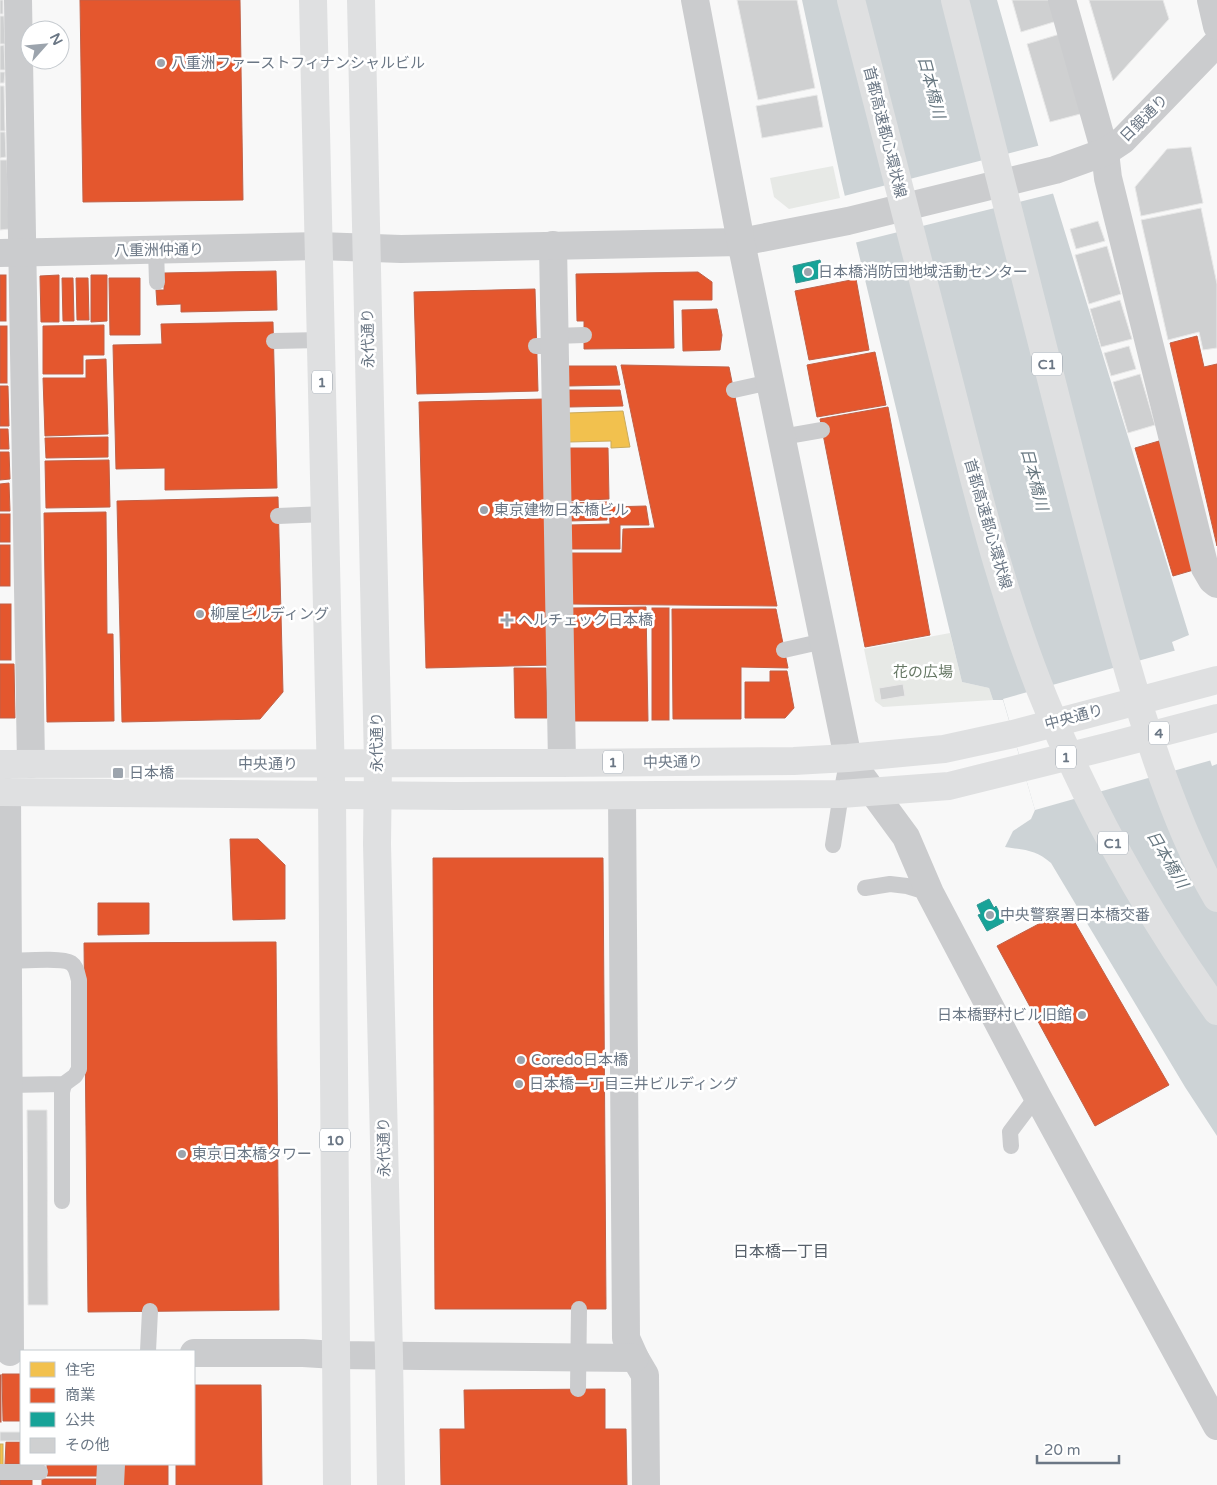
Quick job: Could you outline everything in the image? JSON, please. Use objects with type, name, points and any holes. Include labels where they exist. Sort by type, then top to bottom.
[{"type":"main road","name":"1","points":[[313,0],[332,795]]},
{"type":"main road","name":"永代通り","points":[[361,0],[365,248],[378,763],[377,864],[391,1485]]},
{"type":"main road","name":"首都高速都心環状線","points":[[852,0],[974,478],[1010,602],[1031,664],[1066,751],[1130,875],[1217,1011]]},
{"type":"main road","name":"C1","points":[[955,0],[1119,641],[1145,726],[1171,798],[1197,861],[1217,898]]},
{"type":"main road","name":"中央通り","points":[[0,764],[562,763],[794,761],[848,758],[944,749],[1013,734],[1208,682]]},
{"type":"main road","name":"中央通り","points":[[4,792],[622,796],[841,794],[949,786],[1213,719]]},
{"type":"main road","name":"10","points":[[332,795],[337,1485]]},
{"type":"street","points":[[18,0],[11,253],[36,533],[31,764]]},
{"type":"street","points":[[695,0],[770,382],[848,758],[906,838],[930,893],[1037,1096],[1217,1426]]},
{"type":"street","points":[[1062,0],[1105,152],[1108,178],[1205,568],[1212,580],[1217,584]]},
{"type":"street","points":[[1211,0],[1217,26]]},
{"type":"street","name":"日銀通り","points":[[742,242],[848,221],[1055,170],[1105,152],[1123,140],[1217,43]]},
{"type":"street","name":"八重洲仲通り","points":[[11,253],[319,246],[401,249],[742,242]]},
{"type":"street","points":[[553,246],[549,343],[551,448],[564,590],[562,763]]},
{"type":"street","points":[[4,792],[9,1085],[4,1188],[10,1352]]},
{"type":"street","points":[[622,796],[626,1338],[645,1375],[646,1485]]},
{"type":"street","points":[[195,1352],[635,1358]]},
{"type":"street","points":[[110,1465],[110,1485]]},
{"type":"lane","points":[[156,250],[157,282]]},
{"type":"lane","points":[[549,343],[584,335]]},
{"type":"lane","points":[[274,341],[321,340]]},
{"type":"lane","points":[[734,390],[770,382]]},
{"type":"lane","points":[[782,438],[822,430]]},
{"type":"lane","points":[[278,516],[325,514]]},
{"type":"lane","points":[[784,650],[824,641]]},
{"type":"lane","points":[[833,844],[848,758]]},
{"type":"lane","points":[[864,888],[890,884],[907,886],[930,893]]},
{"type":"lane","points":[[8,961],[62,960],[70,963],[76,970],[79,980],[80,1069],[75,1076],[64,1084],[9,1085]]},
{"type":"lane","points":[[62,1201],[62,1092],[64,1084]]},
{"type":"lane","points":[[1011,1146],[1010,1132],[1037,1096]]},
{"type":"lane","points":[[578,1389],[579,1309]]},
{"type":"lane","points":[[148,1350],[150,1311]]},
{"type":"lane","points":[[0,1472],[40,1472]]},
{"type":"green space","points":[[833,166],[840,198],[789,209],[774,197],[770,178]]},
{"type":"green space","name":"花の広場","points":[[950,633],[962,682],[989,688],[993,700],[883,707],[875,701],[864,649]]},
{"type":"water","name":"日本橋川","points":[[802,0],[997,0],[1039,148],[1189,635],[1172,642],[1212,766],[1217,764],[1217,1136],[1185,1087],[1051,863],[1035,853],[1005,847],[1013,831],[1031,819],[1035,810],[1003,700],[993,700],[989,688],[962,682],[841,180]]},
{"type":"pier","points":[[1041,145],[1055,193],[854,243],[844,196]]},
{"type":"pier","points":[[1177,650],[1212,760],[1035,810],[1003,699]]},
{"type":"building: 住宅","points":[[623,411],[630,447],[611,448],[611,441],[569,442],[568,413]]},
{"type":"building: 住宅","points":[[0,1444],[3,1444],[3,1465],[0,1465]]},
{"type":"building: 商業","name":"八重洲ファーストフィナンシャルビル","points":[[80,0],[240,0],[243,200],[83,202]]},
{"type":"building: 商業","points":[[276,271],[277,310],[181,312],[181,304],[157,305],[156,290],[164,290],[164,273]]},
{"type":"building: 商業","points":[[698,272],[712,282],[712,300],[673,300],[674,348],[584,349],[584,321],[577,321],[576,274]]},
{"type":"building: 商業","points":[[0,275],[6,275],[6,321],[0,321]]},
{"type":"building: 商業","points":[[59,275],[59,322],[41,322],[40,276]]},
{"type":"building: 商業","points":[[91,275],[107,275],[107,321],[91,322]]},
{"type":"building: 商業","points":[[62,278],[73,278],[74,321],[63,321]]},
{"type":"building: 商業","points":[[76,278],[88,278],[89,320],[77,320]]},
{"type":"building: 商業","points":[[109,278],[140,278],[140,335],[110,335]]},
{"type":"building: 商業","points":[[856,279],[869,350],[809,360],[795,291]]},
{"type":"building: 商業","points":[[535,289],[538,391],[417,394],[414,292]]},
{"type":"building: 商業","points":[[717,309],[722,335],[720,350],[683,351],[682,310]]},
{"type":"building: 商業","points":[[273,322],[277,488],[165,490],[165,468],[116,469],[113,345],[162,344],[161,324]]},
{"type":"building: 商業","points":[[104,325],[104,355],[83,355],[83,374],[43,374],[43,326]]},
{"type":"building: 商業","points":[[0,326],[7,326],[7,383],[0,383]]},
{"type":"building: 商業","points":[[1197,336],[1204,367],[1217,364],[1217,546],[1170,343]]},
{"type":"building: 商業","points":[[875,352],[886,405],[817,417],[807,365]]},
{"type":"building: 商業","points":[[106,359],[108,434],[45,436],[43,378],[86,378],[86,360]]},
{"type":"building: 商業","points":[[621,365],[729,367],[777,606],[570,604],[569,553],[622,553],[623,529],[655,528]]},
{"type":"building: 商業","points":[[567,366],[616,366],[620,385],[568,386]]},
{"type":"building: 商業","points":[[0,386],[8,386],[9,426],[0,426]]},
{"type":"building: 商業","points":[[568,390],[620,390],[623,406],[569,407]]},
{"type":"building: 商業","name":"東京建物日本橋ビル","points":[[544,399],[552,665],[426,668],[419,402]]},
{"type":"building: 商業","points":[[888,407],[930,635],[865,647],[820,419]]},
{"type":"building: 商業","points":[[0,429],[8,429],[9,449],[0,449]]},
{"type":"building: 商業","points":[[108,437],[108,457],[46,458],[45,438]]},
{"type":"building: 商業","points":[[1159,441],[1197,569],[1173,576],[1135,448]]},
{"type":"building: 商業","points":[[567,448],[608,448],[609,499],[568,501]]},
{"type":"building: 商業","points":[[0,452],[9,452],[10,479],[0,480]]},
{"type":"building: 商業","points":[[109,460],[110,507],[46,508],[45,461]]},
{"type":"building: 商業","points":[[9,483],[10,511],[0,511],[0,484]]},
{"type":"building: 商業","name":"柳屋ビルディング","points":[[278,497],[283,692],[260,719],[122,722],[117,501]]},
{"type":"building: 商業","points":[[607,502],[607,520],[569,521],[568,503]]},
{"type":"building: 商業","points":[[646,506],[649,525],[620,525],[620,549],[570,549],[569,525],[610,524],[609,507]]},
{"type":"building: 商業","points":[[106,512],[107,634],[113,634],[114,721],[47,722],[44,513]]},
{"type":"building: 商業","points":[[0,514],[10,514],[10,542],[0,542]]},
{"type":"building: 商業","points":[[0,545],[10,545],[10,586],[0,586]]},
{"type":"building: 商業","points":[[0,604],[11,604],[11,660],[0,660]]},
{"type":"building: 商業","points":[[646,607],[648,721],[571,721],[571,608]]},
{"type":"building: 商業","points":[[652,608],[669,608],[669,720],[652,720]]},
{"type":"building: 商業","points":[[672,609],[776,609],[788,668],[741,667],[741,719],[673,719]]},
{"type":"building: 商業","points":[[0,664],[14,664],[15,718],[0,718]]},
{"type":"building: 商業","points":[[514,668],[546,668],[547,718],[515,718]]},
{"type":"building: 商業","points":[[770,671],[787,671],[794,708],[785,718],[745,718],[745,682],[770,682]]},
{"type":"building: 商業","points":[[230,839],[258,839],[285,865],[285,919],[233,920]]},
{"type":"building: 商業","name":"日本橋一丁目三井ビルディング","points":[[433,858],[603,858],[606,1309],[435,1309]]},
{"type":"building: 商業","points":[[98,903],[149,903],[149,934],[98,935]]},
{"type":"building: 商業","name":"日本橋野村ビル旧館","points":[[1067,909],[1169,1085],[1095,1126],[997,946]]},
{"type":"building: 商業","name":"東京日本橋タワー","points":[[276,942],[279,1310],[88,1312],[84,943]]},
{"type":"building: 商業","points":[[2,1374],[20,1374],[20,1421],[3,1421]]},
{"type":"building: 商業","points":[[1,1375],[1,1422],[0,1422]]},
{"type":"building: 商業","points":[[195,1385],[261,1385],[262,1485],[176,1485],[176,1465],[195,1465]]},
{"type":"building: 商業","points":[[605,1389],[605,1429],[626,1429],[627,1485],[441,1485],[440,1429],[465,1429],[464,1390]]},
{"type":"building: 商業","points":[[6,1442],[20,1442],[20,1464],[5,1464]]},
{"type":"building: 商業","points":[[47,1465],[101,1465],[101,1476],[47,1476]]},
{"type":"building: 商業","points":[[119,1465],[168,1465],[168,1485],[119,1485]]},
{"type":"building: 商業","points":[[42,1479],[102,1479],[102,1485],[42,1485]]},
{"type":"building: 商業","points":[[0,1480],[32,1480],[32,1485],[0,1485]]},
{"type":"building: 公共","name":"日本橋消防団地域活動センター","points":[[820,260],[824,277],[796,283],[793,266]]},
{"type":"building: 公共","name":"中央警察署日本橋交番","points":[[989,899],[994,908],[996,906],[1004,922],[987,931],[978,915],[981,914],[977,905]]},
{"type":"building: その他","points":[[0,0],[3,0],[3,14],[0,14]]},
{"type":"building: その他","points":[[737,0],[797,0],[815,88],[758,100]]},
{"type":"building: その他","points":[[1012,0],[1050,0],[1057,21],[1021,32]]},
{"type":"building: その他","points":[[1089,0],[1163,0],[1169,19],[1113,81]]},
{"type":"building: その他","points":[[0,16],[4,16],[5,44],[0,44]]},
{"type":"building: その他","points":[[1060,34],[1084,113],[1050,122],[1027,44]]},
{"type":"building: その他","points":[[4,45],[5,70],[0,70],[0,46]]},
{"type":"building: その他","points":[[0,72],[5,72],[4,83],[0,83]]},
{"type":"building: その他","points":[[0,86],[4,86],[5,131],[0,131]]},
{"type":"building: その他","points":[[817,95],[823,127],[762,138],[756,106]]},
{"type":"building: その他","points":[[0,132],[5,132],[6,157],[0,158]]},
{"type":"building: その他","points":[[1191,147],[1203,203],[1141,216],[1135,187],[1167,149]]},
{"type":"building: その他","points":[[0,160],[7,160],[9,229],[0,230]]},
{"type":"building: その他","points":[[1201,208],[1217,284],[1217,348],[1203,350],[1199,332],[1168,340],[1141,220]]},
{"type":"building: その他","points":[[1098,221],[1105,241],[1076,249],[1070,229]]},
{"type":"building: その他","points":[[1107,246],[1121,294],[1089,304],[1075,255]]},
{"type":"building: その他","points":[[1120,300],[1132,339],[1101,347],[1090,309]]},
{"type":"building: その他","points":[[1129,346],[1136,369],[1111,376],[1104,353]]},
{"type":"building: その他","points":[[1140,374],[1155,425],[1128,433],[1113,382]]},
{"type":"building: その他","points":[[903,684],[905,696],[881,700],[879,688]]},
{"type":"building: その他","points":[[27,1110],[47,1110],[48,1305],[28,1305]]},
{"type":"building: その他","points":[[0,1432],[20,1432],[20,1441],[0,1441]]},
{"type":"place","name":"八重洲ファーストフィナンシャルビル","points":[[161,63]]},
{"type":"place","name":"日本橋消防団地域活動センター","points":[[808,272]]},
{"type":"place","name":"東京建物日本橋ビル","points":[[484,510]]},
{"type":"place","name":"柳屋ビルディング","points":[[200,614]]},
{"type":"place","name":"ヘルチェック日本橋","points":[[507,620]]},
{"type":"place","name":"日本橋","points":[[118,773]]},
{"type":"place","name":"中央警察署日本橋交番","points":[[990,915]]},
{"type":"place","name":"日本橋野村ビル旧館","points":[[1082,1015]]},
{"type":"place","name":"Coredo日本橋","points":[[521,1060]]},
{"type":"place","name":"日本橋一丁目三井ビルディング","points":[[519,1084]]},
{"type":"place","name":"東京日本橋タワー","points":[[182,1154]]},
{"type":"district","name":"日本橋一丁目","points":[[781,1251]]}]
